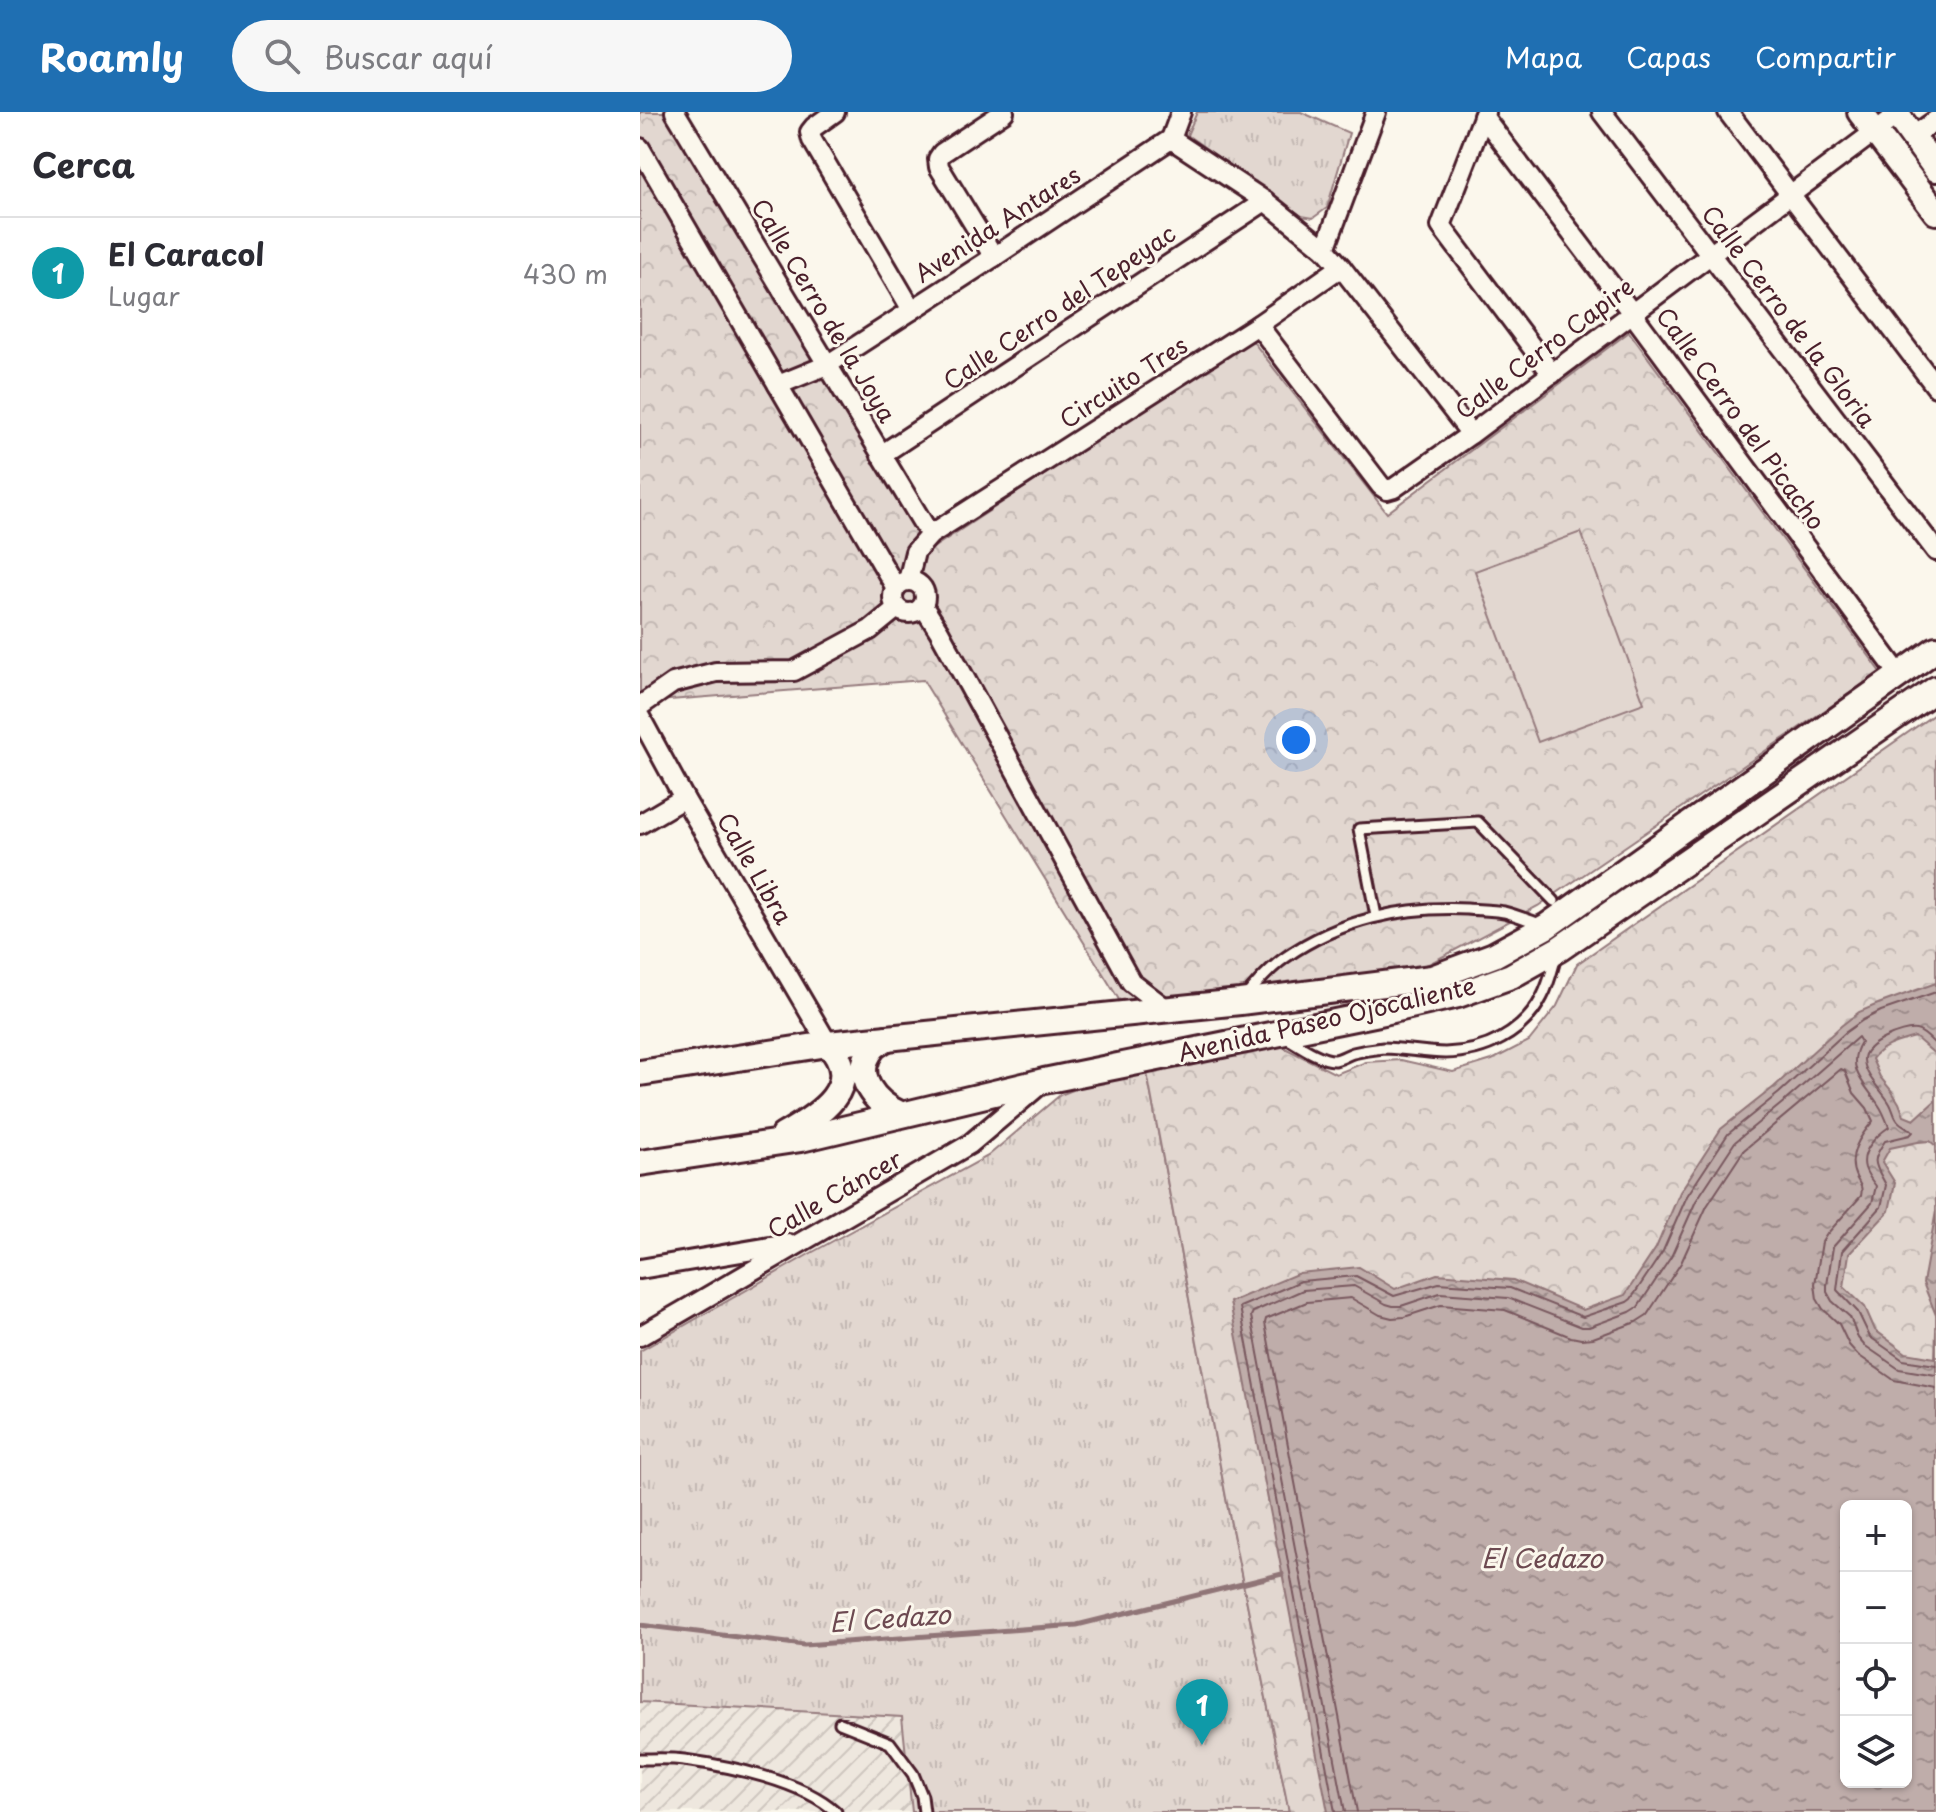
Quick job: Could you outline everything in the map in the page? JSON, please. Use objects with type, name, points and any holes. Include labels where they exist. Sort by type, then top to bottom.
[{"type":"main road","points":[[1896,114],[1936,169]]},
{"type":"main road","points":[[1867,122],[1936,212]]},
{"type":"main road","name":"Avenida Paseo Ojocaliente","points":[[640,1073],[828,1044],[1240,1002],[1432,978],[1494,955],[1547,926],[1936,649]]},
{"type":"main road","name":"Avenida Paseo Ojocaliente","points":[[640,1163],[801,1139],[1044,1081],[1458,995],[1511,976],[1559,949],[1936,689]]},
{"type":"main road","points":[[887,1038],[872,1049],[864,1065],[864,1080],[871,1094],[886,1108],[900,1114]]},
{"type":"main road","points":[[771,1143],[798,1128],[838,1094],[843,1067],[838,1054],[828,1044]]},
{"type":"street","name":"Calle Cerro de la Joya","points":[[675,112],[930,535]]},
{"type":"street","points":[[835,112],[814,127],[810,132],[812,140],[912,310]]},
{"type":"street","points":[[994,257],[939,167],[938,159],[942,153],[1004,112]]},
{"type":"street","points":[[1181,112],[1171,139],[1265,201],[1325,249],[1471,434]]},
{"type":"street","points":[[1325,249],[1376,112]]},
{"type":"street","name":"Calle Cerro de la Gloria","points":[[1602,112],[1936,551]]},
{"type":"street","points":[[1728,112],[1936,387]]},
{"type":"street","points":[[1484,114],[1441,226],[1552,374]]},
{"type":"street","name":"Calle Cerro del Picacho","points":[[1484,114],[1899,674]]},
{"type":"street","name":"Calle Cerro Capire","points":[[1258,325],[1381,486],[1387,490],[1394,488],[1552,374],[1790,194],[1867,122],[1896,114]]},
{"type":"street","points":[[1912,137],[1936,120]]},
{"type":"street","name":"Avenida Antares","points":[[778,385],[827,365],[1171,139]]},
{"type":"street","points":[[640,148],[778,385],[902,584]]},
{"type":"street","name":"Calle Cerro del Tepeyac","points":[[881,455],[1265,201]]},
{"type":"street","name":"Circuito Tres","points":[[930,535],[1258,325],[1341,267]]},
{"type":"street","points":[[902,584],[916,582],[922,586],[926,600],[918,611],[903,612],[897,608],[893,595],[902,584],[915,552],[930,535]]},
{"type":"street","points":[[923,606],[1131,982],[1165,1008]]},
{"type":"street","points":[[640,706],[673,683],[716,672],[794,671],[870,630],[897,608]]},
{"type":"street","name":"Calle Libra","points":[[640,717],[828,1044]]},
{"type":"street","points":[[640,824],[684,798]]},
{"type":"street","points":[[1123,1014],[1131,982]]},
{"type":"street","name":"Calle Cáncer","points":[[640,1336],[970,1144],[1044,1081]]},
{"type":"street","points":[[640,1269],[799,1242]]},
{"type":"lane","points":[[1376,916],[1359,829],[1478,822],[1554,901]]},
{"type":"lane","points":[[1240,1002],[1284,957],[1340,927],[1376,916],[1444,908],[1504,912],[1547,926]]},
{"type":"lane","points":[[1278,1033],[1313,1054],[1334,1060],[1383,1048],[1444,1053],[1485,1047],[1509,1034],[1534,1012],[1544,994],[1559,949]]},
{"type":"lane","points":[[840,1723],[890,1743],[913,1774],[922,1796],[924,1812]]},
{"type":"lane","points":[[640,1759],[681,1760],[741,1770],[824,1800],[836,1812]]},
{"type":"shaded area","points":[[640,1702],[902,1717],[912,1812],[640,1812]]},
{"type":"green space","points":[[640,112],[665,112],[928,551],[1251,339],[1387,513],[1629,332],[1881,672],[1538,906],[1427,965],[1279,989],[1121,1003],[923,680],[645,702],[640,693]]},
{"type":"green space","points":[[1197,112],[1301,112],[1349,133],[1327,208],[1313,218],[1302,216],[1187,135]]},
{"type":"green space","points":[[1581,532],[1644,703],[1538,742],[1475,571]]},
{"type":"green space","name":"El Cedazo","points":[[1936,713],[1936,1812],[1289,1812],[1229,1514],[1145,1062],[1273,1042],[1336,1074],[1366,1062],[1401,1060],[1453,1072],[1492,1060],[1529,1041],[1557,1006],[1577,964]]},
{"type":"green space","points":[[1145,1062],[1229,1514],[1289,1812],[912,1812],[902,1717],[640,1702],[640,1351],[988,1156],[1060,1095]]},
{"type":"water","name":"El Cedazo","points":[[1936,983],[1936,1055],[1915,1037],[1886,1047],[1872,1059],[1904,1116],[1914,1120],[1936,1100],[1936,1146],[1930,1141],[1890,1148],[1882,1162],[1895,1183],[1889,1211],[1849,1254],[1844,1287],[1865,1307],[1875,1330],[1906,1353],[1935,1358],[1936,1331],[1936,1812],[1328,1812],[1230,1302],[1299,1273],[1359,1267],[1395,1289],[1437,1274],[1513,1280],[1583,1310],[1625,1295],[1656,1248],[1680,1192],[1721,1129],[1859,1012]]},
{"type":"water","points":[[1936,1211],[1936,1315],[1923,1283]]},
{"type":"waterway","name":"El Cedazo","points":[[640,1625],[804,1645],[1077,1625],[1282,1574]]},
{"type":"place","name":"El Caracol","points":[[1202,1745]]}]
